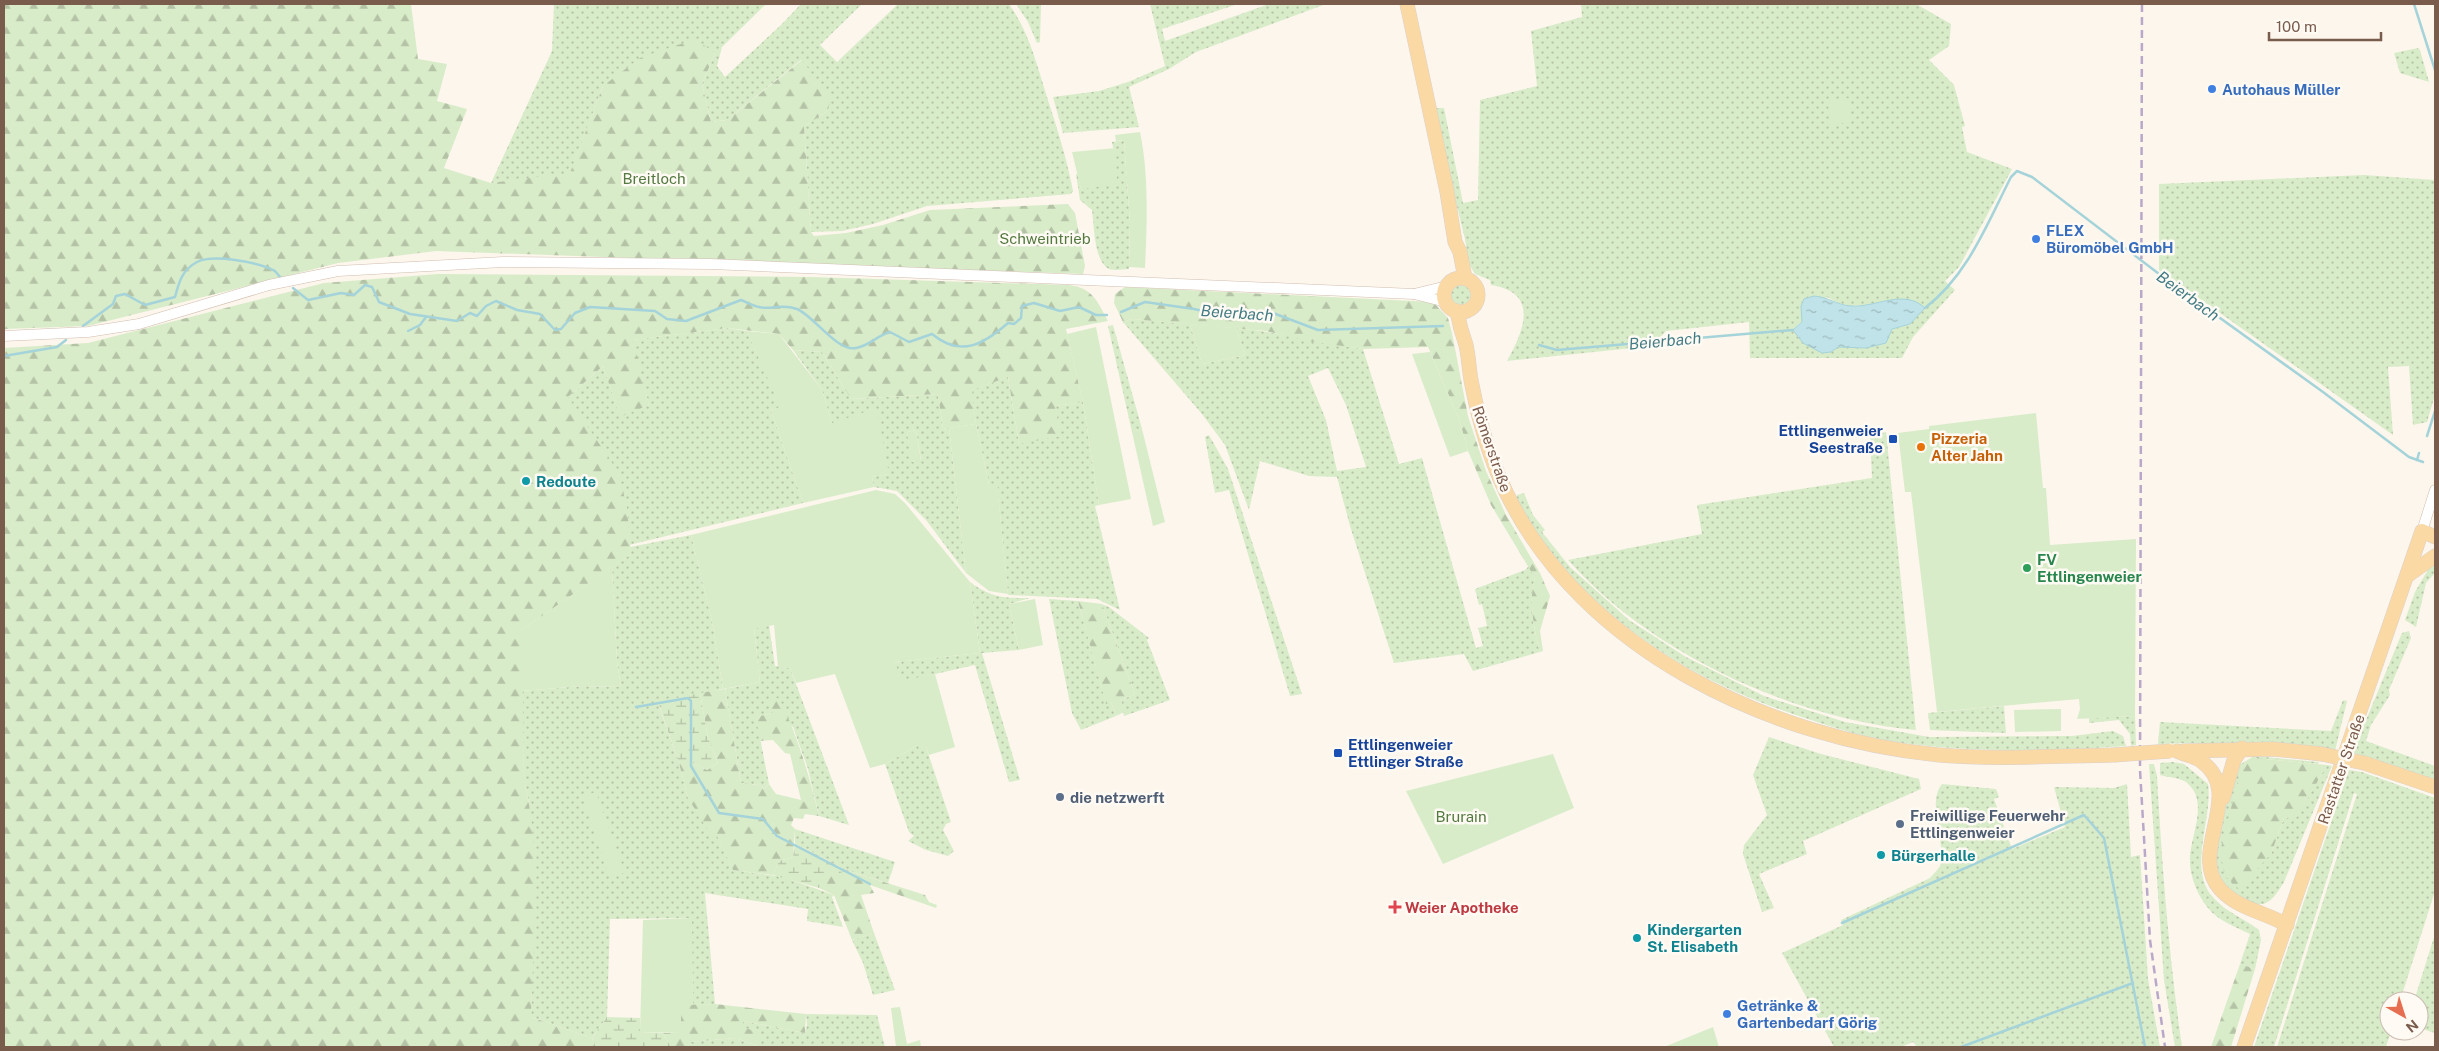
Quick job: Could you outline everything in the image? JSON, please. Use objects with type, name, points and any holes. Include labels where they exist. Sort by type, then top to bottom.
[{"type":"main road","points":[[1407,4],[1447,192],[1455,242],[1460,252],[1455,281],[1444,293],[1446,302],[1450,308],[1463,310],[1476,303],[1478,295],[1473,283],[1455,281]]},
{"type":"main road","name":"Römerstraße","points":[[1463,310],[1461,336],[1466,345],[1472,386],[1498,474],[1517,513],[1533,538],[1576,593],[1592,609],[1644,649],[1706,686],[1766,713],[1842,737],[1913,752],[2020,758],[2242,748],[2273,749],[2322,754],[2364,763],[2435,787]]},
{"type":"main road","points":[[2421,534],[2435,537]]},
{"type":"main road","points":[[2421,534],[2435,548]]},
{"type":"main road","name":"Rastatter Straße","points":[[2244,1047],[2421,534]]},
{"type":"main road","points":[[2407,576],[2435,556]]},
{"type":"main road","points":[[2242,748],[2234,760],[2226,792],[2219,808],[2211,843],[2210,865],[2215,881],[2224,894],[2239,905],[2287,925]]},
{"type":"main road","points":[[2173,751],[2200,760],[2210,769],[2218,782],[2219,808]]},
{"type":"street","points":[[4,336],[88,332],[139,324],[269,286],[338,271],[503,262],[710,264],[1414,294],[1446,302]]},
{"type":"street","points":[[1414,294],[1455,281]]},
{"type":"street","name":"Rastatter Straße","points":[[2421,534],[2435,490]]},
{"type":"green space","points":[[4,4],[411,4],[418,59],[447,64],[437,101],[467,109],[444,168],[491,183],[570,173],[603,86],[640,58],[695,39],[715,53],[702,84],[711,122],[727,120],[802,60],[831,100],[827,111],[804,127],[811,232],[814,236],[846,233],[883,225],[930,210],[1068,204],[1075,213],[1085,266],[1083,274],[436,251],[338,263],[88,326],[4,329]]},
{"type":"green space","points":[[554,4],[766,4],[722,47],[717,66],[725,77],[801,4],[862,4],[820,45],[837,62],[898,4],[1009,4],[1022,26],[1036,61],[1062,144],[1073,191],[1071,194],[927,206],[873,224],[842,231],[811,232],[804,127],[827,111],[801,60],[727,120],[711,122],[702,84],[715,53],[603,86],[570,174],[491,183],[552,51]]},
{"type":"green space","points":[[1016,4],[1041,4],[1040,42],[1037,43],[1028,22]]},
{"type":"green space","points":[[1150,4],[1238,4],[1162,29],[1165,41],[1269,4],[1326,4],[1196,52],[1169,69],[1129,87],[1139,127],[1063,133],[1053,97],[1099,91],[1128,82],[1165,66]]},
{"type":"green space","name":"Beierbach","points":[[1581,4],[1916,4],[1951,24],[1949,46],[1929,60],[1954,85],[1965,126],[1962,127],[1967,152],[2012,169],[1959,267],[1945,281],[1955,290],[1913,337],[1902,358],[1750,358],[1749,322],[1666,331],[1652,346],[1507,361],[1519,337],[1524,314],[1522,304],[1517,296],[1506,289],[1491,285],[1490,280],[1475,274],[1469,264],[1465,239],[1433,108],[1444,108],[1463,203],[1478,200],[1480,100],[1537,86],[1531,31],[1582,17]],"holes":[[[1827,297],[1838,303],[1851,306],[1868,305],[1884,301],[1917,315],[1910,324],[1892,329],[1866,348],[1838,347],[1831,352],[1822,353],[1803,343],[1793,330]]]},
{"type":"green space","points":[[2418,48],[2429,82],[2400,73],[2394,53]]},
{"type":"green space","points":[[1849,98],[1850,122],[1830,125],[1828,101]]},
{"type":"green space","points":[[1140,132],[1146,182],[1145,268],[1129,267],[1130,223],[1124,140],[1116,141],[1115,135]]},
{"type":"green space","points":[[1124,140],[1130,223],[1129,269],[1113,270],[1104,265],[1100,259],[1092,210],[1080,200],[1076,174],[1078,174],[1081,189],[1115,148],[1113,148],[1112,142]]},
{"type":"green space","points":[[1116,148],[1117,184],[1081,189],[1072,152]]},
{"type":"green space","points":[[2364,175],[2435,180],[2435,395],[2427,422],[2413,425],[2409,366],[2388,367],[2393,435],[2159,270],[2159,184]]},
{"type":"green space","points":[[438,274],[811,277],[1069,285],[1089,292],[1108,321],[1066,329],[1083,402],[1055,406],[1061,436],[1019,444],[1008,377],[972,390],[976,424],[943,429],[938,394],[851,399],[822,352],[793,350],[779,334],[727,328],[633,340],[649,405],[620,417],[603,366],[568,397],[618,472],[627,507],[631,554],[522,630],[524,781],[530,810],[535,868],[535,928],[531,1017],[592,1038],[596,1047],[4,1047],[4,348],[88,343],[324,283]]},
{"type":"green space","points":[[1461,282],[1470,285],[1473,294],[1470,303],[1461,306],[1452,303],[1449,294],[1452,285]]},
{"type":"green space","points":[[1125,287],[1433,302],[1448,318],[1468,416],[1486,471],[1506,515],[1540,573],[1550,596],[1540,631],[1543,651],[1540,652],[1533,615],[1532,596],[1535,578],[1491,505],[1468,451],[1459,419],[1428,347],[1363,349],[1308,341],[1266,331],[1132,319],[1123,322],[1114,303],[1115,294]]},
{"type":"green space","points":[[1132,319],[1190,324],[1202,364],[1245,355],[1236,328],[1363,349],[1399,464],[1422,458],[1476,648],[1483,646],[1478,628],[1487,626],[1482,604],[1479,605],[1475,589],[1525,570],[1529,566],[1535,578],[1532,605],[1540,652],[1473,671],[1464,654],[1394,663],[1350,526],[1337,477],[1309,476],[1260,461],[1249,510],[1225,445],[1202,414],[1123,322]],"holes":[[[1328,368],[1346,405],[1366,467],[1337,471],[1326,420],[1308,376]]]},
{"type":"green space","points":[[1190,324],[1236,328],[1245,355],[1202,364]]},
{"type":"green space","points":[[1113,325],[1142,429],[1132,432],[1108,326]]},
{"type":"green space","points":[[1096,327],[1131,499],[1099,505],[1083,402],[1067,334]]},
{"type":"green space","points":[[727,328],[747,331],[781,407],[771,410],[803,503],[629,545],[568,397],[603,366],[620,416],[649,405],[632,340]]},
{"type":"green space","points":[[747,331],[779,334],[822,390],[832,423],[877,408],[889,474],[872,477],[874,487],[803,503],[771,410],[780,407]]},
{"type":"green space","points":[[793,350],[822,352],[851,399],[938,394],[943,429],[949,428],[966,573],[926,520],[897,491],[874,487],[872,477],[889,474],[832,423],[822,390]],"holes":[[[916,430],[921,460],[912,462],[907,432]]]},
{"type":"green space","points":[[1430,352],[1459,419],[1468,451],[1450,457],[1412,354]]},
{"type":"green space","points":[[1008,377],[1019,444],[1055,406],[1083,402],[1099,505],[1095,506],[1120,610],[1097,599],[1008,595],[997,484],[989,484],[971,390]]},
{"type":"green space","name":"FV Ettlingenweier","points":[[2036,413],[2043,488],[2046,488],[2050,545],[2136,539],[2135,716],[2077,719],[2080,709],[2079,699],[1937,712],[1911,492],[1905,492],[1898,433],[1929,429],[1929,426]]},
{"type":"green space","points":[[976,424],[989,484],[997,483],[1008,594],[989,591],[966,573],[949,428]]},
{"type":"green space","points":[[1142,429],[1165,522],[1153,526],[1132,432]]},
{"type":"green space","points":[[916,430],[921,461],[911,462],[907,432]]},
{"type":"green space","points":[[1886,432],[1916,730],[1869,723],[1822,712],[1774,696],[1727,676],[1682,652],[1640,624],[1601,594],[1568,560],[1702,534],[1697,505],[1872,478],[1870,435]]},
{"type":"green space","points":[[1209,435],[1228,469],[1302,694],[1290,696],[1229,490],[1215,493],[1205,437]]},
{"type":"green space","points":[[876,490],[895,494],[905,503],[970,582],[980,653],[895,662],[901,681],[935,674],[955,747],[929,755],[926,747],[919,749],[918,745],[885,764],[870,768],[835,674],[796,683],[790,668],[778,667],[774,625],[754,629],[760,682],[723,689],[712,621],[691,535]]},
{"type":"green space","points":[[1524,493],[1533,515],[1545,530],[1542,532],[1570,567],[1629,620],[1686,657],[1764,696],[1845,722],[1929,737],[2072,736],[2113,731],[2123,736],[2126,746],[1987,750],[1903,743],[1844,730],[1755,700],[1681,664],[1635,633],[1590,597],[1556,559],[1516,500],[1517,495]]},
{"type":"green space","points":[[691,535],[712,621],[723,689],[658,703],[679,763],[688,798],[717,835],[733,870],[783,877],[834,895],[832,897],[843,927],[807,921],[808,909],[705,893],[715,1004],[693,1005],[691,918],[610,919],[607,1017],[592,1038],[531,1017],[534,872],[529,803],[524,781],[522,691],[582,686],[621,687],[617,661],[612,567],[631,554],[630,547]]},
{"type":"green space","points":[[2433,561],[2435,561],[2435,573],[2426,583],[2416,627],[2405,620],[2415,592]]},
{"type":"green space","points":[[612,567],[617,661],[621,687],[582,686],[522,691],[522,630]]},
{"type":"green space","points":[[970,582],[998,596],[1030,598],[1009,604],[1019,650],[982,653],[1020,780],[1009,782],[975,665],[900,682],[895,662],[980,653]]},
{"type":"green space","points":[[1035,599],[1043,645],[1019,650],[1009,604]]},
{"type":"green space","points":[[1049,599],[1078,601],[1106,703],[1111,702],[1116,716],[1081,730],[1072,713]]},
{"type":"green space","points":[[1078,601],[1102,604],[1135,694],[1121,700],[1124,712],[1116,716],[1111,702],[1106,704]]},
{"type":"green space","points":[[1102,604],[1109,607],[1149,638],[1147,640],[1170,700],[1124,716],[1121,700],[1135,694]]},
{"type":"green space","points":[[769,625],[775,666],[790,668],[849,825],[819,816],[808,769],[793,727],[772,713],[756,717],[769,784],[764,789],[759,785],[741,783],[725,689],[760,682],[754,628]]},
{"type":"green space","points":[[2409,631],[2411,638],[2389,690],[2390,695],[2371,725],[2366,741],[2435,766],[2435,781],[2352,754],[2402,633]]},
{"type":"green space","points":[[725,689],[741,783],[759,785],[764,789],[769,784],[776,794],[801,800],[790,754],[785,753],[773,740],[760,741],[756,717],[772,713],[768,699],[779,698],[797,741],[819,816],[805,814],[803,819],[794,818],[791,825],[795,829],[793,857],[779,861],[773,875],[733,870],[717,836],[710,833],[688,798],[679,763],[694,763],[707,770],[718,763],[708,738],[700,693]]},
{"type":"green space","points":[[700,693],[708,738],[718,763],[707,770],[694,763],[679,763],[658,702]]},
{"type":"green space","points":[[2343,700],[2347,701],[2335,751],[2247,744],[2158,744],[2160,722],[2331,731]]},
{"type":"green space","points":[[2004,706],[2006,733],[1930,730],[1928,713]]},
{"type":"green space","points":[[2061,709],[2061,731],[2015,732],[2014,710]]},
{"type":"green space","points":[[2135,716],[2136,745],[2131,746],[2130,734],[2119,720],[2089,723],[2089,718]]},
{"type":"green space","points":[[1769,737],[1821,754],[1919,779],[1921,789],[1803,841],[1807,854],[1759,874],[1774,908],[1762,912],[1743,854],[1744,845],[1767,815],[1753,775]]},
{"type":"green space","points":[[918,745],[926,747],[951,822],[946,824],[943,830],[954,851],[948,856],[926,850],[908,841],[914,836],[909,832],[885,764]]},
{"type":"green space","name":"Brurain","points":[[1553,754],[1574,808],[1443,864],[1406,791]]},
{"type":"green space","points":[[2254,756],[2319,762],[2318,764],[2255,758],[2271,854],[2284,818],[2297,816],[2327,765],[2332,766],[2284,882],[2271,900],[2262,904],[2243,901],[2228,890],[2218,874],[2215,859],[2218,833],[2236,764],[2241,764]]},
{"type":"green space","points":[[2255,758],[2327,765],[2297,817],[2284,818],[2271,854],[2239,889],[2225,876],[2220,852],[2241,768]]},
{"type":"green space","points":[[2173,762],[2184,764],[2208,784],[2209,798],[2202,857],[2202,871],[2205,884],[2217,902],[2259,930],[2261,940],[2255,969],[2240,964],[2250,934],[2212,913],[2195,886],[2190,862],[2197,820],[2197,799],[2193,790],[2186,782],[2160,775],[2160,763]]},
{"type":"green space","points":[[2149,764],[2154,764],[2157,776],[2166,912],[2182,1047],[2175,1047],[2164,980]]},
{"type":"green space","points":[[2349,770],[2362,772],[2435,798],[2435,891],[2403,991],[2379,991],[2379,1041],[2388,1041],[2386,1047],[2277,1047],[2357,794],[2354,793],[2274,1047],[2254,1047]]},
{"type":"green space","points":[[1942,784],[1996,789],[1999,797],[1994,799],[2012,849],[2065,827],[2054,787],[2114,788],[2127,784],[2131,857],[2140,855],[2148,979],[2160,1047],[1917,1047],[1913,1042],[1901,1047],[1834,1047],[1782,953],[1843,925],[1841,920],[1930,878],[1940,866],[1941,846],[1936,802]]},
{"type":"green space","points":[[596,792],[625,873],[609,875],[582,796]]},
{"type":"green space","points":[[795,829],[895,862],[888,883],[846,870],[795,843]]},
{"type":"green space","points":[[795,843],[846,871],[823,878],[819,888],[773,875],[779,861],[793,857]]},
{"type":"green space","points":[[846,870],[925,895],[929,902],[937,905],[936,908],[870,885],[874,893],[861,895],[874,933],[852,940],[834,895],[819,888],[822,878]]},
{"type":"green space","points":[[692,918],[693,1005],[681,1005],[681,1033],[640,1032],[643,920]]},
{"type":"green space","points":[[874,933],[895,990],[873,995],[863,963],[852,940]]},
{"type":"green space","points":[[2435,934],[2435,1033],[2429,1031],[2429,991],[2417,991]]},
{"type":"green space","points":[[2240,964],[2255,969],[2231,1047],[2211,1047]]},
{"type":"green space","points":[[715,1004],[806,1014],[805,1033],[743,1021],[743,1027],[762,1034],[758,1046],[736,1038],[690,1042],[690,1047],[671,1047],[663,1033],[681,1033],[681,1005]]},
{"type":"green space","points":[[900,1007],[907,1044],[920,1040],[921,1047],[896,1047],[891,1008]]},
{"type":"green space","points":[[806,1014],[877,1015],[885,1047],[690,1047],[689,1042],[736,1038],[758,1046],[743,1027],[743,1021],[805,1033],[807,1025]]},
{"type":"green space","points":[[607,1017],[640,1018],[640,1032],[663,1033],[671,1047],[596,1047],[592,1038]]},
{"type":"green space","points":[[1713,1027],[1719,1047],[1664,1047]]},
{"type":"water","points":[[1814,296],[1851,306],[1899,299],[1917,302],[1925,308],[1910,324],[1892,329],[1886,343],[1866,348],[1838,347],[1831,352],[1822,353],[1803,343],[1793,330],[1802,322],[1801,306],[1804,299]]},
{"type":"waterway","points":[[2414,4],[2435,70]]},
{"type":"waterway","name":"Beierbach","points":[[1925,308],[1940,295],[1965,264],[1985,230],[2011,177],[2017,171],[2032,177],[2163,277],[2323,392],[2409,457],[2423,462]]},
{"type":"waterway","name":"Beierbach","points":[[83,326],[113,304],[116,296],[125,294],[145,305],[175,297],[180,281],[188,269],[197,262],[204,260],[224,259],[257,264],[274,271],[281,278]]},
{"type":"waterway","name":"Beierbach","points":[[293,288],[308,300],[341,293],[354,295],[365,285],[372,287],[379,302],[410,314],[457,321],[470,313],[477,316],[486,306],[496,301],[517,310],[540,314],[555,330],[561,329],[575,313],[590,307],[655,311],[667,319],[686,321],[741,300],[759,307],[791,307],[797,309],[833,339],[849,348],[861,347],[890,332],[909,342],[932,334],[953,345],[962,347],[972,345],[990,337],[1008,323],[1014,324],[1021,318],[1022,306],[1034,303],[1060,311],[1079,307],[1096,315],[1107,315]]},
{"type":"waterway","name":"Beierbach","points":[[1121,312],[1145,302],[1194,309],[1225,316],[1273,313],[1318,330],[1443,326]]},
{"type":"waterway","points":[[408,331],[420,325],[426,317]]},
{"type":"waterway","name":"Beierbach","points":[[1539,345],[1557,350],[1793,330]]},
{"type":"waterway","name":"Beierbach","points":[[4,356],[57,347],[66,340]]},
{"type":"waterway","points":[[2427,436],[2435,411]]},
{"type":"waterway","name":"Beierbach","points":[[2417,460],[2419,453]]},
{"type":"waterway","points":[[636,707],[688,698],[691,701],[691,766],[719,813],[763,819],[777,836],[870,884]]},
{"type":"waterway","points":[[1842,923],[2084,815],[2104,838],[2145,1047]]},
{"type":"waterway","points":[[1961,1047],[2133,983]]},
{"type":"railway","points":[[2142,4],[2140,770],[2150,940],[2165,1047]]},
{"type":"place","name":"Autohaus Müller","points":[[2212,89]]},
{"type":"place","name":"FLEX Büromöbel GmbH","points":[[2036,239]]},
{"type":"place","name":"Ettlingenweier Seestraße","points":[[1893,439]]},
{"type":"place","name":"Pizzeria Alter Jahn","points":[[1921,447]]},
{"type":"place","name":"Redoute","points":[[526,481]]},
{"type":"place","name":"FV Ettlingenweier","points":[[2027,568]]},
{"type":"place","name":"Ettlingenweier Ettlinger Straße","points":[[1338,753]]},
{"type":"place","name":"die netzwerft","points":[[1060,797]]},
{"type":"place","name":"Freiwillige Feuerwehr Ettlingenweier","points":[[1900,824]]},
{"type":"place","name":"Bürgerhalle","points":[[1881,855]]},
{"type":"place","name":"Weier Apotheke","points":[[1395,907]]},
{"type":"place","name":"Kindergarten St. Elisabeth","points":[[1637,938]]},
{"type":"place","name":"Getränke & Gartenbedarf Görig","points":[[1727,1014]]},
{"type":"park label","name":"Breitloch","points":[[654,178]]},
{"type":"park label","name":"Schweintrieb","points":[[1045,238]]}]
